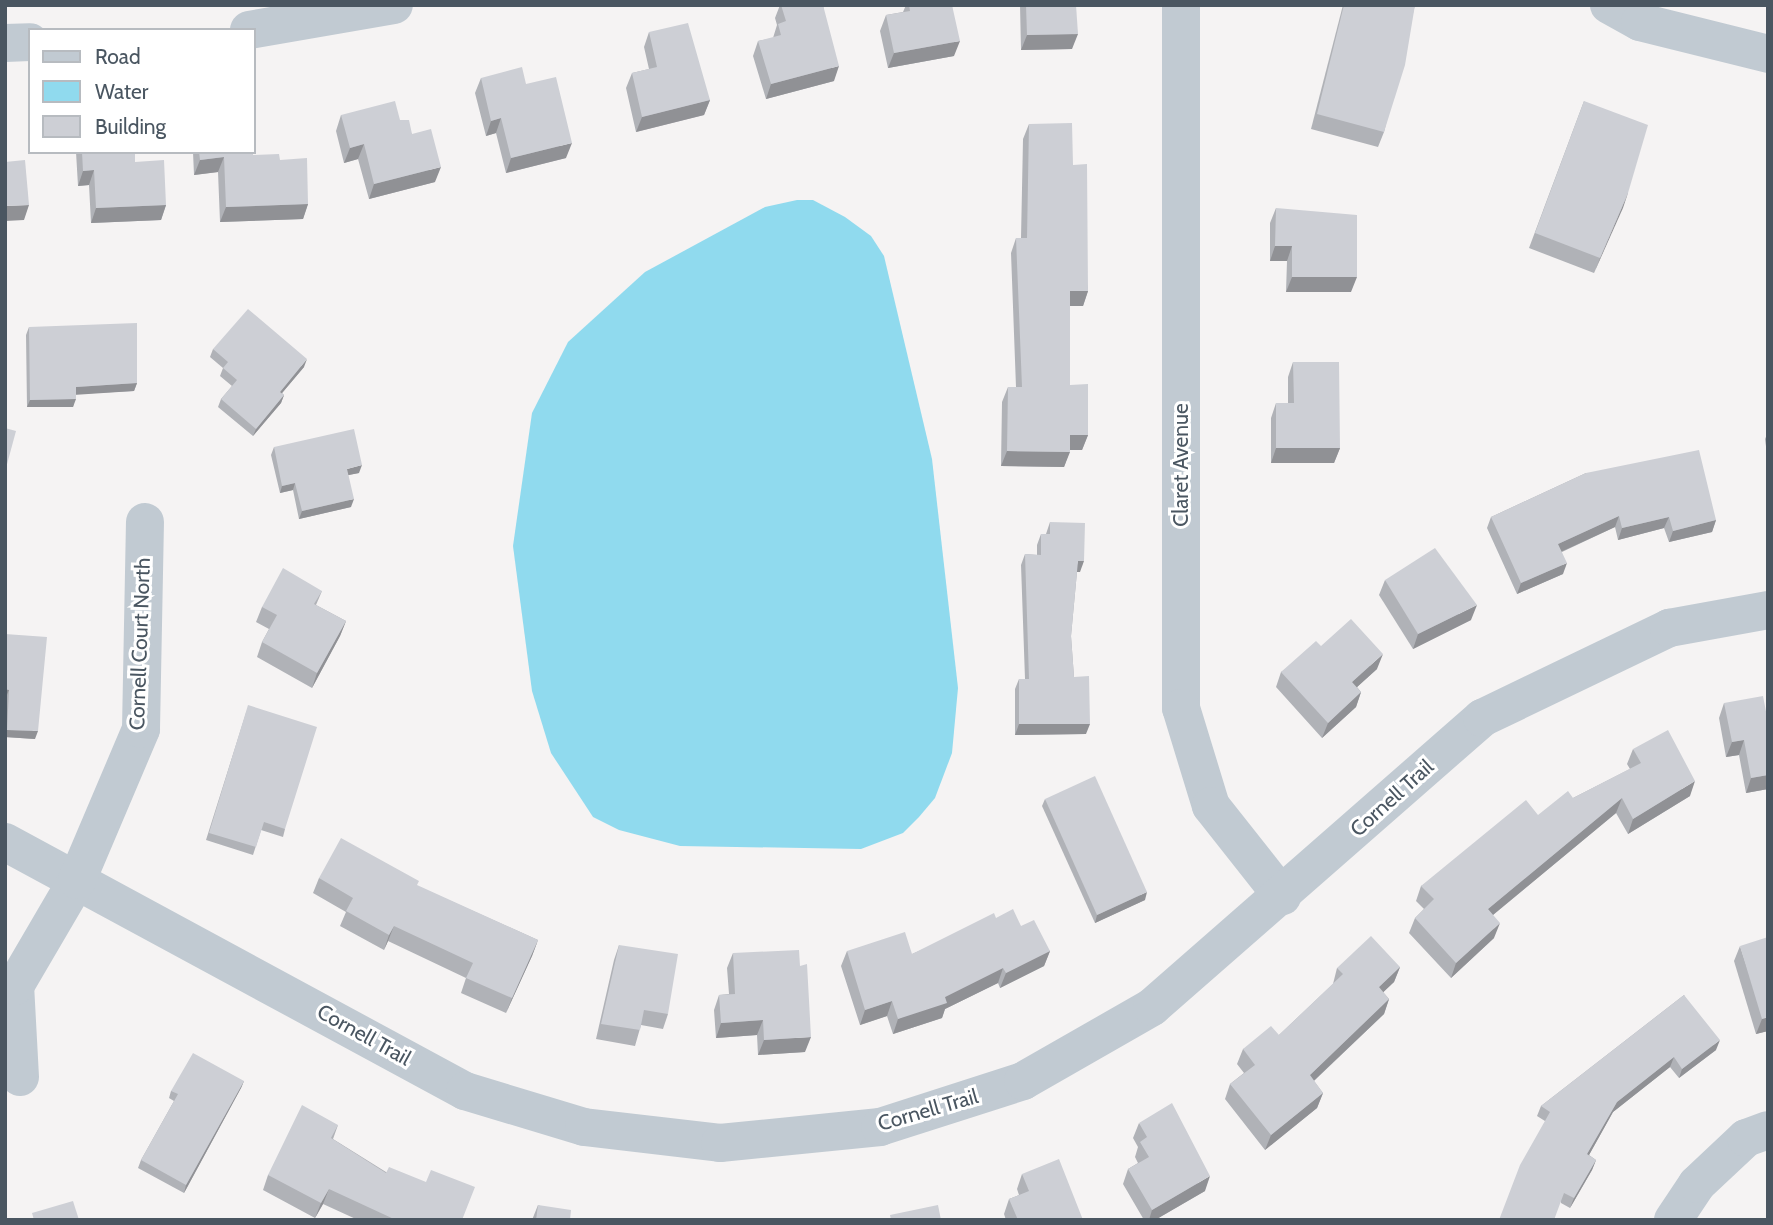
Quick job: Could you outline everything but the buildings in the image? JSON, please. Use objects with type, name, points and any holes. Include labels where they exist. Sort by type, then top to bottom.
[{"type":"street","points":[[253,21],[394,5]]},
{"type":"street","name":"Claret Avenue","points":[[1181,5],[1181,708],[1211,806],[1282,896]]},
{"type":"street","points":[[1609,5],[1640,22],[1768,54]]},
{"type":"street","points":[[5,43],[28,42]]},
{"type":"street","name":"Cornell Court North","points":[[20,1077],[15,986],[77,880],[141,729],[145,522]]},
{"type":"street","name":"Cornell Trail","points":[[5,842],[465,1091],[584,1127],[720,1143],[880,1127],[1023,1081],[1152,1007],[1282,896],[1482,718],[1669,628],[1768,610]]},
{"type":"street","points":[[1673,1220],[1697,1184],[1746,1138],[1768,1130]]},
{"type":"water","points":[[797,200],[813,200],[845,217],[871,236],[884,256],[932,459],[958,688],[952,753],[935,798],[919,817],[903,833],[861,849],[680,846],[619,830],[593,817],[551,753],[532,691],[513,546],[532,413],[568,342],[645,272],[765,207]]}]
